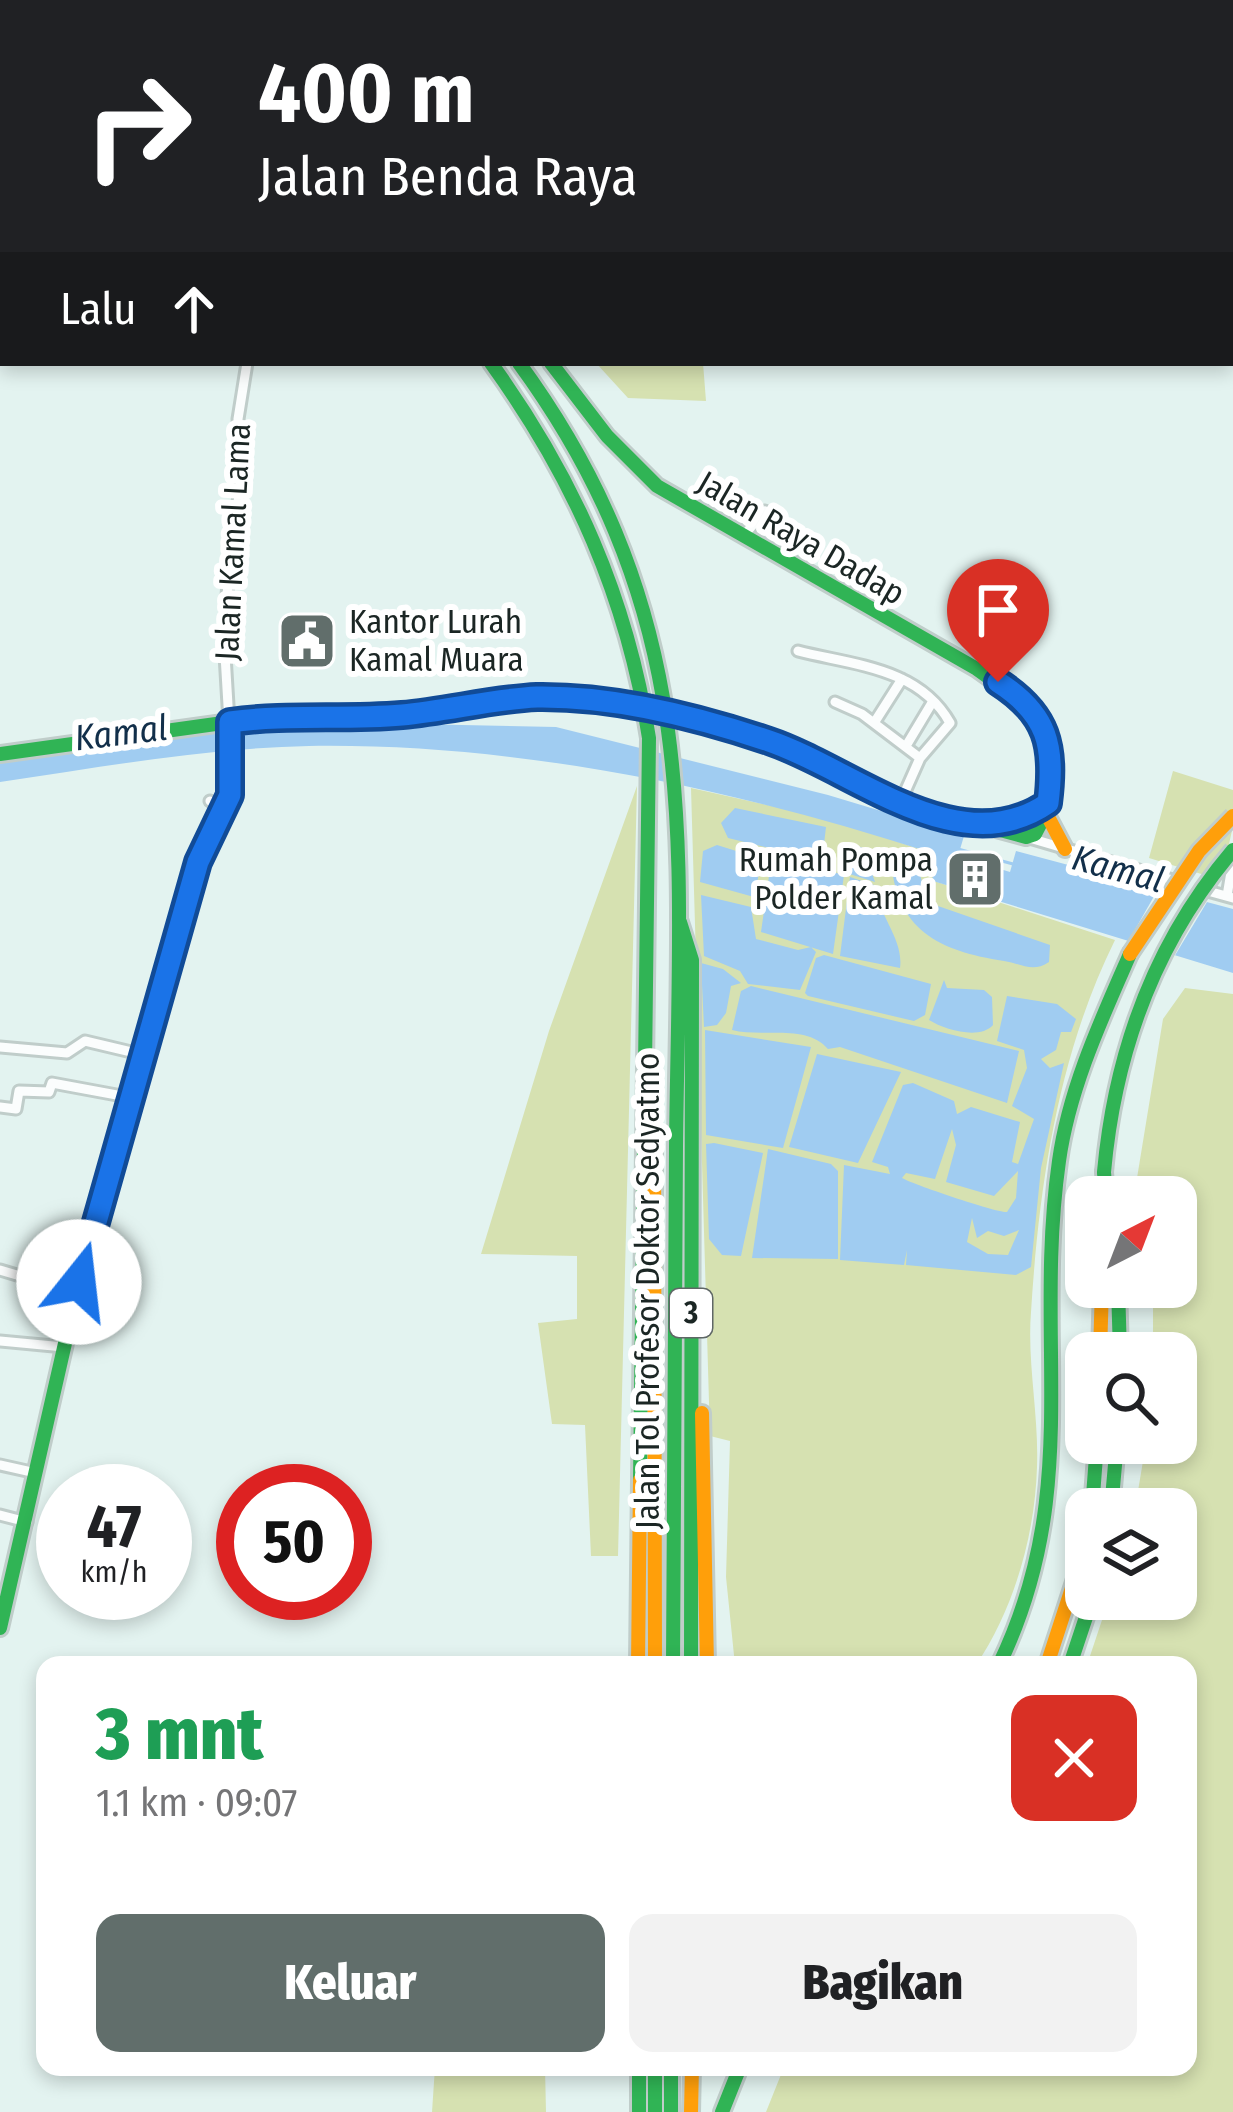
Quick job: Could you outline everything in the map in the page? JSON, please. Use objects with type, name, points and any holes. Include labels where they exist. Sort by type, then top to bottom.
[{"type":"main road","name":"Jalan Tol Profesor Doktor Sedyatmo","points":[[493,366],[542,430],[583,506],[614,581],[636,661],[649,738],[638,1656]]},
{"type":"main road","name":"Jalan Tol Profesor Doktor Sedyatmo","points":[[521,366],[560,416],[602,493],[634,571],[658,657],[671,739],[677,917],[673,1656]]},
{"type":"main road","name":"Jalan Raya Dadap","points":[[552,366],[607,436],[657,486],[1019,696],[1046,728],[1053,754],[1047,808]]},
{"type":"main road","points":[[0,754],[324,714],[398,716],[531,698],[603,702],[723,728],[792,750],[900,803],[1026,837],[1040,830],[1047,808]]},
{"type":"main road","points":[[40,1464],[79,1282],[198,862],[226,810],[234,779],[230,727]]},
{"type":"main road","points":[[980,824],[1047,808]]},
{"type":"main road","points":[[1047,808],[1065,849]]},
{"type":"main road","points":[[1003,1656],[1027,1607],[1048,1513],[1059,1162],[1078,1079],[1130,954],[1199,851],[1233,816]]},
{"type":"main road","points":[[1104,1176],[1115,1087],[1137,1011],[1173,936],[1233,850]]},
{"type":"main road","name":"Jalan Tol Profesor Doktor Sedyatmo","points":[[677,917],[692,960],[691,1656]]},
{"type":"main road","name":"Jalan Tol Profesor Doktor Sedyatmo","points":[[647,1001],[654,1144],[655,1656]]},
{"type":"main road","points":[[691,1295],[706,1461],[707,1656]]},
{"type":"main road","points":[[0,1628],[5,1590],[36,1482]]},
{"type":"main road","points":[[1050,1656],[1065,1610]]},
{"type":"main road","points":[[1073,1656],[1084,1620]]},
{"type":"main road","points":[[639,2076],[639,2112]]},
{"type":"main road","points":[[655,2076],[655,2112]]},
{"type":"main road","points":[[671,2076],[671,2112]]},
{"type":"main road","points":[[691,2112],[692,2076]]},
{"type":"main road","points":[[722,2112],[736,2076]]},
{"type":"street","name":"Jalan Kamal Lama","points":[[230,727],[224,638],[241,485],[238,418],[247,366]]},
{"type":"street","points":[[745,534],[765,511],[796,536]]},
{"type":"street","points":[[798,651],[876,666],[933,701],[950,721],[918,762],[900,803]]},
{"type":"street","points":[[874,723],[902,679]]},
{"type":"street","points":[[906,746],[933,701]]},
{"type":"street","points":[[835,702],[906,746],[918,762]]},
{"type":"street","points":[[210,801],[226,810]]},
{"type":"street","points":[[1026,837],[1230,897],[1233,860]]},
{"type":"street","points":[[0,1047],[67,1053],[85,1041],[144,1055]]},
{"type":"street","points":[[0,1107],[16,1109],[20,1091],[49,1092],[52,1083],[134,1098]]},
{"type":"street","points":[[0,1270],[37,1281],[79,1282]]},
{"type":"street","points":[[0,1341],[64,1347]]},
{"type":"street","points":[[0,1465],[36,1473]]},
{"type":"street","points":[[0,1516],[27,1522]]},
{"type":"green space","points":[[599,366],[703,366],[706,401],[628,398]]},
{"type":"green space","points":[[1173,771],[1233,790],[1233,826],[1221,880],[1149,858]]},
{"type":"green space","points":[[637,786],[618,1556],[591,1556],[585,1425],[552,1424],[538,1323],[577,1319],[577,1256],[481,1254],[549,1031]]},
{"type":"green space","points":[[691,788],[822,817],[929,852],[934,881],[1115,940],[1065,1075],[1046,1169],[1030,1331],[1037,1448],[1032,1519],[1011,1596],[981,1656],[734,1656],[726,1577],[730,1441],[710,1436]]},
{"type":"green space","points":[[1185,988],[1233,994],[1233,2112],[766,2112],[780,2076],[1197,2076],[1197,1656],[1090,1656],[1102,1620],[1197,1620],[1197,1488],[1138,1488],[1142,1464],[1197,1464],[1197,1332],[1153,1332],[1153,1308],[1197,1308],[1197,1176],[1137,1176],[1163,1019]]},
{"type":"green space","points":[[434,2076],[545,2076],[546,2112],[432,2112]]},
{"type":"water","points":[[316,722],[556,727],[828,795],[964,836],[958,856],[1010,872],[1016,851],[1233,909],[1233,973],[933,881],[929,852],[778,808],[545,761],[466,752],[309,746],[193,754],[0,782],[0,760],[157,737]]},
{"type":"water","points":[[735,808],[826,827],[822,861],[728,838],[721,823]]},
{"type":"water","points":[[846,842],[863,848],[875,882],[840,871],[839,851]]},
{"type":"water","points":[[717,845],[762,859],[754,897],[700,882],[703,851]]},
{"type":"water","points":[[772,855],[844,875],[833,954],[761,932]]},
{"type":"water","points":[[891,858],[917,865],[926,895],[938,906],[1050,945],[1049,962],[1032,967],[981,957],[925,933],[901,903]]},
{"type":"water","points":[[850,877],[874,885],[898,948],[900,968],[840,956]]},
{"type":"water","points":[[701,895],[751,907],[756,939],[798,950],[811,947],[816,952],[800,990],[748,984],[740,971],[704,956]]},
{"type":"water","points":[[824,955],[931,984],[925,1015],[914,1021],[808,996],[816,958]]},
{"type":"water","points":[[701,963],[723,969],[741,983],[731,986],[726,1013],[717,1025],[704,1027]]},
{"type":"water","points":[[944,980],[947,988],[984,990],[992,997],[993,1025],[971,1033],[929,1020]]},
{"type":"water","points":[[751,986],[1019,1051],[1007,1103],[840,1047],[828,1049],[808,1036],[732,1030],[741,991]]},
{"type":"water","points":[[1007,996],[1057,1004],[1076,1019],[1071,1032],[1061,1032],[1056,1050],[1041,1059],[1050,1068],[1064,1063],[1041,1168],[1031,1267],[1016,1275],[906,1265],[907,1250],[904,1265],[840,1260],[844,1165],[890,1174],[888,1167],[872,1162],[903,1085],[913,1083],[954,1101],[957,1114],[971,1107],[1020,1122],[1012,1162],[1018,1164],[1034,1119],[1012,1106],[1027,1068],[1024,1050],[997,1041]],"holes":[[[952,1129],[956,1145],[946,1182],[994,1196],[1018,1171],[1016,1198],[1007,1212],[902,1178],[906,1173],[935,1179]],[[972,1218],[977,1238],[988,1231],[1004,1236],[1019,1230],[1008,1255],[988,1254],[967,1242]]]},
{"type":"water","points":[[705,1030],[811,1047],[783,1148],[706,1135]]},
{"type":"water","points":[[817,1054],[901,1072],[858,1163],[789,1147]]},
{"type":"water","points":[[706,1144],[763,1153],[741,1256],[722,1255],[709,1239]]},
{"type":"water","points":[[768,1149],[831,1164],[838,1171],[838,1259],[752,1258]]},
{"type":"pier","points":[[1161,884],[1210,897],[1171,962],[1124,949]]},
{"type":"waterway","name":"Kamal","points":[[958,849],[1013,864]]},
{"type":"traffic: fast","points":[[493,366],[548,450],[593,541],[627,636],[649,738],[640,1480]]},
{"type":"traffic: fast","points":[[521,366],[580,458],[623,552],[652,645],[669,739],[679,934],[673,1656]]},
{"type":"traffic: fast","points":[[553,366],[607,436],[657,486],[977,669],[1037,712],[1053,754],[1046,813],[1035,834],[1026,837],[900,803],[792,750],[723,727]]},
{"type":"traffic: fast","points":[[0,754],[266,717],[397,715],[531,698],[603,702]]},
{"type":"traffic: fast","points":[[603,702],[723,727]]},
{"type":"traffic: fast","points":[[0,1628],[79,1282],[198,862],[231,795],[229,722]]},
{"type":"traffic: fast","points":[[1104,1172],[1118,1084],[1143,1001],[1181,923],[1233,850]]},
{"type":"traffic: fast","points":[[680,922],[692,960],[691,1656]]},
{"type":"traffic: fast","points":[[1003,1656],[1025,1600],[1041,1538],[1051,1415],[1052,1228],[1059,1161],[1087,1055],[1130,954]]},
{"type":"traffic: fast","points":[[1104,1172],[1104,1176]]},
{"type":"traffic: fast","points":[[1119,1308],[1119,1332]]},
{"type":"traffic: fast","points":[[1094,1488],[1095,1464]]},
{"type":"traffic: fast","points":[[1113,1488],[1115,1464]]},
{"type":"traffic: fast","points":[[1073,1656],[1085,1620]]},
{"type":"traffic: fast","points":[[639,2076],[639,2112]]},
{"type":"traffic: fast","points":[[655,2076],[655,2112]]},
{"type":"traffic: fast","points":[[671,2076],[671,2112]]},
{"type":"traffic: fast","points":[[722,2112],[736,2076]]},
{"type":"traffic: slow","points":[[984,823],[1023,817],[1048,803]]},
{"type":"traffic: slow","points":[[1046,813],[1065,849]]},
{"type":"traffic: slow","points":[[1130,954],[1199,851],[1233,816]]},
{"type":"traffic: slow","points":[[654,1130],[655,1656]]},
{"type":"traffic: slow","points":[[1101,1308],[1101,1332]]},
{"type":"traffic: slow","points":[[702,1413],[707,1656]]},
{"type":"traffic: slow","points":[[638,1656],[640,1480]]},
{"type":"traffic: slow","points":[[1050,1656],[1065,1610]]},
{"type":"traffic: slow","points":[[691,2112],[692,2076]]},
{"type":"place","name":"Kantor Lurah Kamal Muara","points":[[307,641]]},
{"type":"place","name":"Rumah Pompa Polder Kamal","points":[[975,879]]},
{"type":"route","points":[[79,1282],[198,862],[226,810],[234,779],[230,722],[324,714],[398,716],[531,698],[578,697],[770,741],[900,803],[980,824],[1023,817],[1048,803],[1053,754],[1046,728],[1037,712],[998,682]]}]
